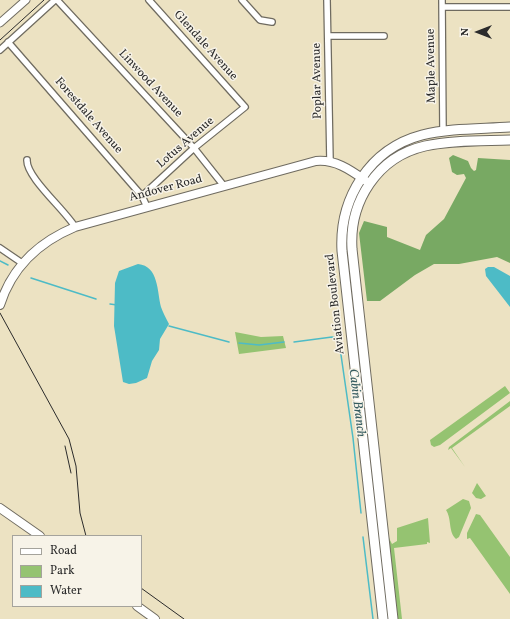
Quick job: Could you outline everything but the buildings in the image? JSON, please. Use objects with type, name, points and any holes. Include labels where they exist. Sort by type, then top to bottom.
[{"type":"main road","name":"Aviation Boulevard","points":[[383,619],[342,251],[342,229],[349,201],[361,177],[380,156],[401,143],[421,135],[443,132],[510,128]]},
{"type":"main road","name":"Aviation Boulevard","points":[[393,619],[351,237],[357,208],[369,183],[391,161],[417,148],[433,145],[510,140]]},
{"type":"main road","name":"Andover Road","points":[[0,305],[8,284],[22,263],[49,240],[75,227],[313,162],[330,161],[343,166],[369,183]]},
{"type":"main road","points":[[350,320],[360,328]]},
{"type":"main road","points":[[0,508],[39,535]]},
{"type":"main road","points":[[138,607],[156,619]]},
{"type":"street","points":[[0,23],[26,0]]},
{"type":"street","points":[[0,50],[56,0]]},
{"type":"street","name":"Linwood Avenue","points":[[56,0],[194,148],[224,186]]},
{"type":"street","name":"Glendale Avenue","points":[[149,0],[245,107]]},
{"type":"street","points":[[242,0],[260,20],[272,22]]},
{"type":"street","name":"Poplar Avenue","points":[[327,0],[330,161]]},
{"type":"street","name":"Maple Avenue","points":[[442,0],[443,132]]},
{"type":"street","points":[[442,8],[510,7]]},
{"type":"street","points":[[328,36],[384,36]]},
{"type":"street","name":"Forestdale Avenue","points":[[8,42],[142,196],[148,207]]},
{"type":"street","name":"Lotus Avenue","points":[[142,196],[194,148],[245,107]]},
{"type":"street","points":[[27,160],[29,171],[70,218],[75,227]]},
{"type":"street","points":[[0,248],[22,263]]},
{"type":"green space","points":[[453,155],[468,161],[474,171],[476,170],[478,158],[510,160],[510,263],[497,257],[459,264],[434,264],[415,275],[380,301],[367,301],[359,233],[364,221],[387,227],[387,237],[420,250],[426,235],[444,219],[466,178],[464,174],[457,175],[452,172],[449,158]]},
{"type":"green space","points":[[235,332],[261,337],[283,336],[286,348],[239,354]]},
{"type":"green space","points":[[505,386],[510,393],[440,445],[434,447],[431,445],[430,440]]},
{"type":"green space","points":[[510,401],[510,406],[452,448],[465,467],[451,448],[448,450],[449,447]]},
{"type":"green space","points":[[477,483],[486,496],[481,499],[476,498],[472,493]]},
{"type":"green space","points":[[463,499],[469,501],[471,508],[459,537],[456,539],[452,533],[446,510]]},
{"type":"green space","points":[[476,514],[480,515],[510,557],[510,594],[470,538],[467,539],[467,533]]},
{"type":"green space","points":[[428,518],[430,543],[427,542],[427,544],[394,548],[402,619],[397,619],[389,538],[392,544],[397,541],[397,528]]},
{"type":"water","points":[[138,264],[150,269],[158,287],[161,307],[169,324],[160,339],[159,350],[152,361],[147,378],[136,383],[129,384],[123,382],[114,326],[115,283],[119,271]]},
{"type":"water","points":[[488,267],[494,267],[510,276],[510,307],[486,276],[485,269]]},
{"type":"waterway","name":"Cabin Branch","points":[[0,261],[8,265]]},
{"type":"waterway","name":"Cabin Branch","points":[[31,278],[96,299]]},
{"type":"waterway","name":"Cabin Branch","points":[[110,304],[117,305]]},
{"type":"waterway","name":"Cabin Branch","points":[[169,326],[229,342]]},
{"type":"waterway","name":"Cabin Branch","points":[[294,342],[332,337],[339,341],[353,438],[361,513]]},
{"type":"waterway","name":"Cabin Branch","points":[[239,343],[259,345],[284,342]]},
{"type":"waterway","name":"Cabin Branch","points":[[363,537],[373,619]]},
{"type":"tram line","points":[[0,40],[44,0]]},
{"type":"tram line","points":[[0,313],[69,439],[76,466],[80,513],[86,535]]},
{"type":"tram line","points":[[65,446],[71,473]]},
{"type":"tram line","points":[[142,589],[184,619]]}]
